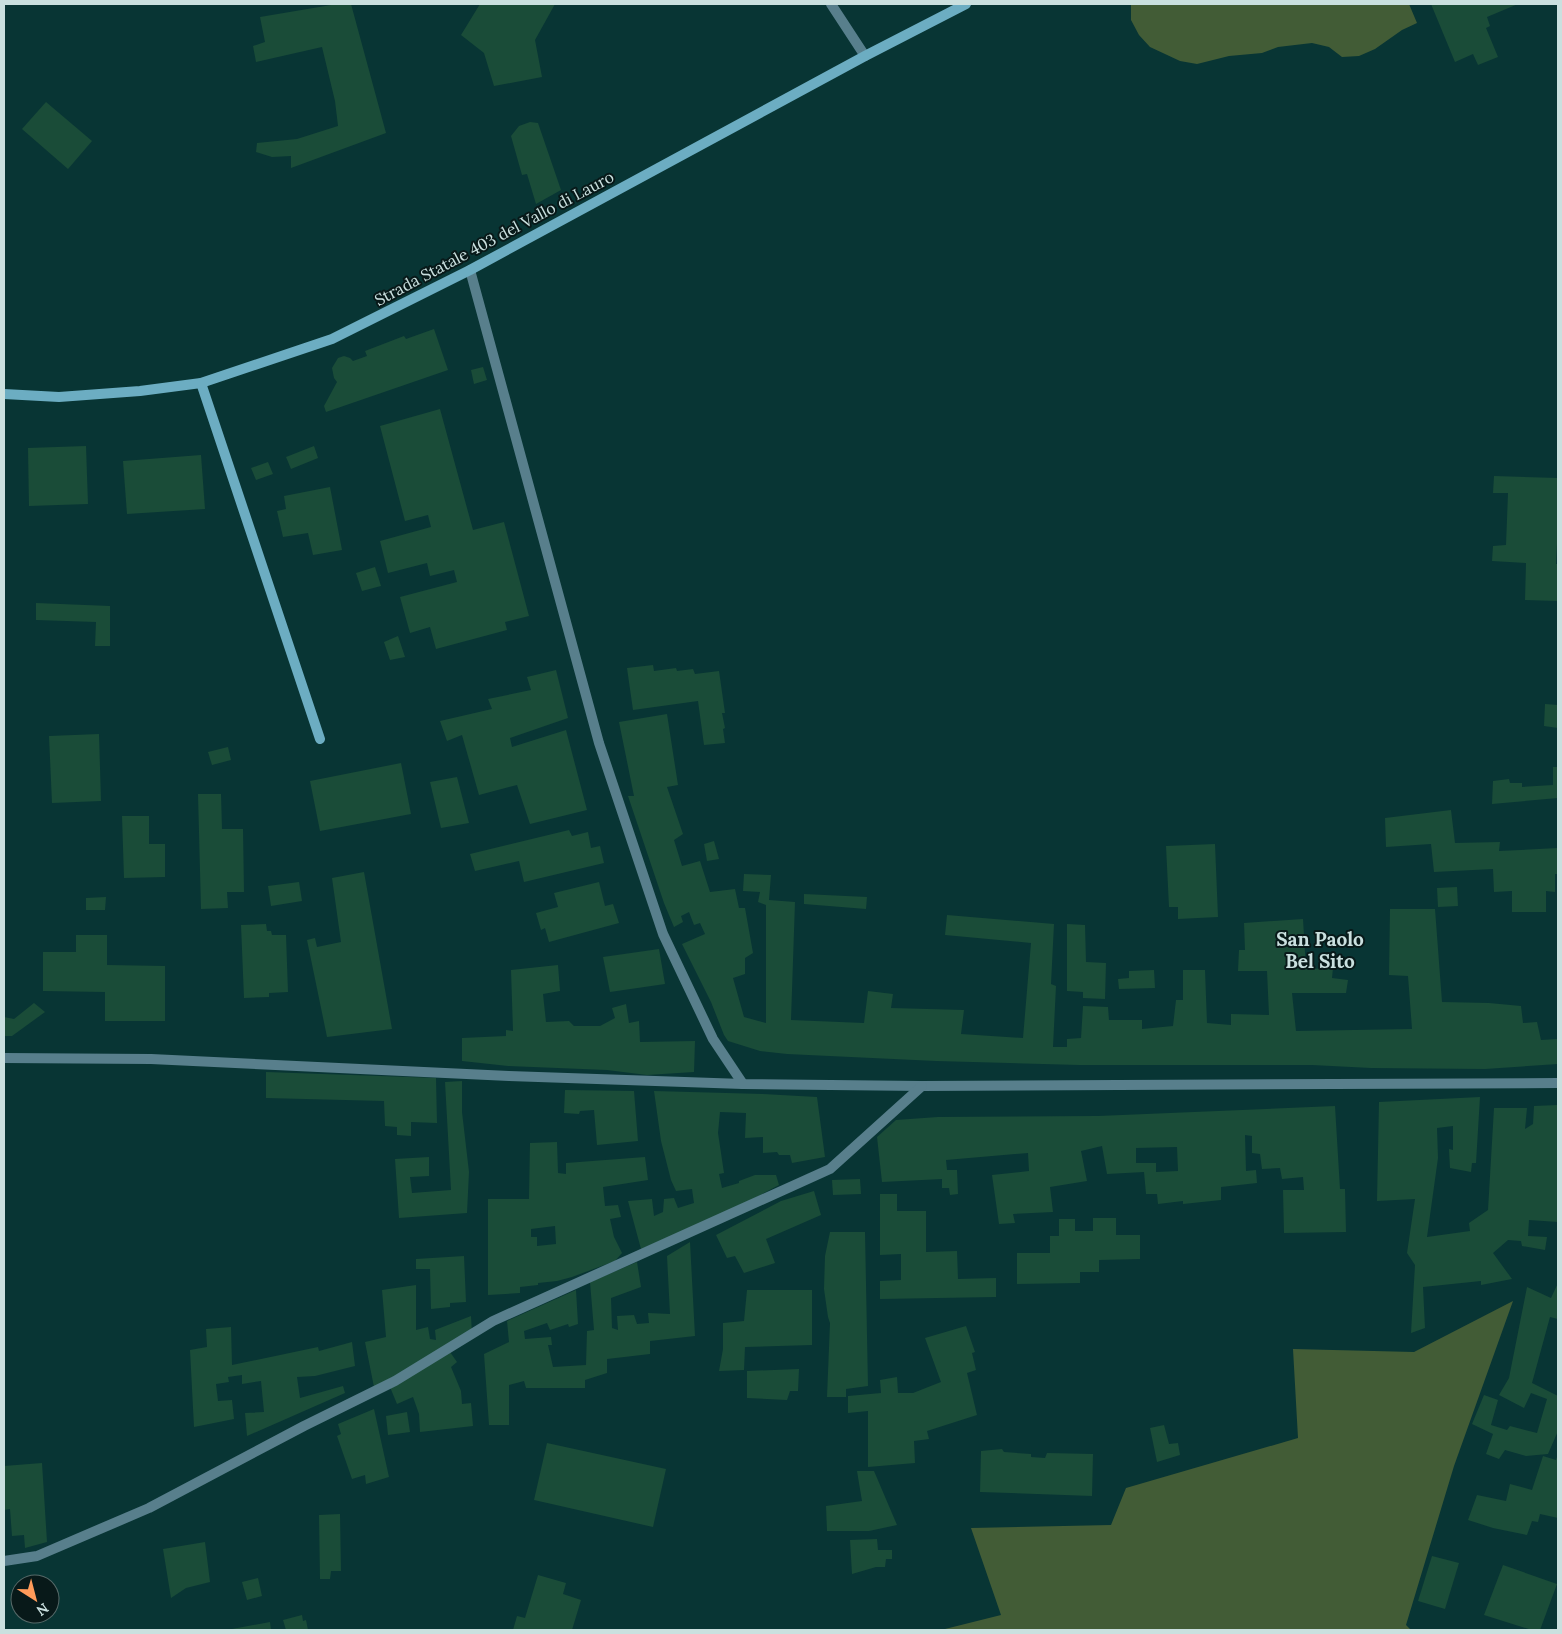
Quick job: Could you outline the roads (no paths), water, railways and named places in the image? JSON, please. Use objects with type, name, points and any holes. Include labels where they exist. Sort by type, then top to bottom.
[{"type":"main road","name":"Strada Statale 403 del Vallo di Lauro","points":[[4,394],[59,397],[140,391],[201,383],[332,339],[470,270],[865,56],[966,4]]},
{"type":"main road","points":[[201,383],[320,739]]},
{"type":"street","points":[[831,4],[865,56]]},
{"type":"street","points":[[470,270],[599,743],[663,934],[713,1039],[743,1084]]},
{"type":"street","points":[[4,1058],[150,1059],[509,1076],[743,1084],[922,1086],[1558,1083]]},
{"type":"street","points":[[4,1561],[37,1556],[149,1508],[304,1426],[395,1381],[493,1320],[830,1169],[922,1086]]},
{"type":"district","name":"San Paolo Bel Sito","points":[[1320,950]]}]
